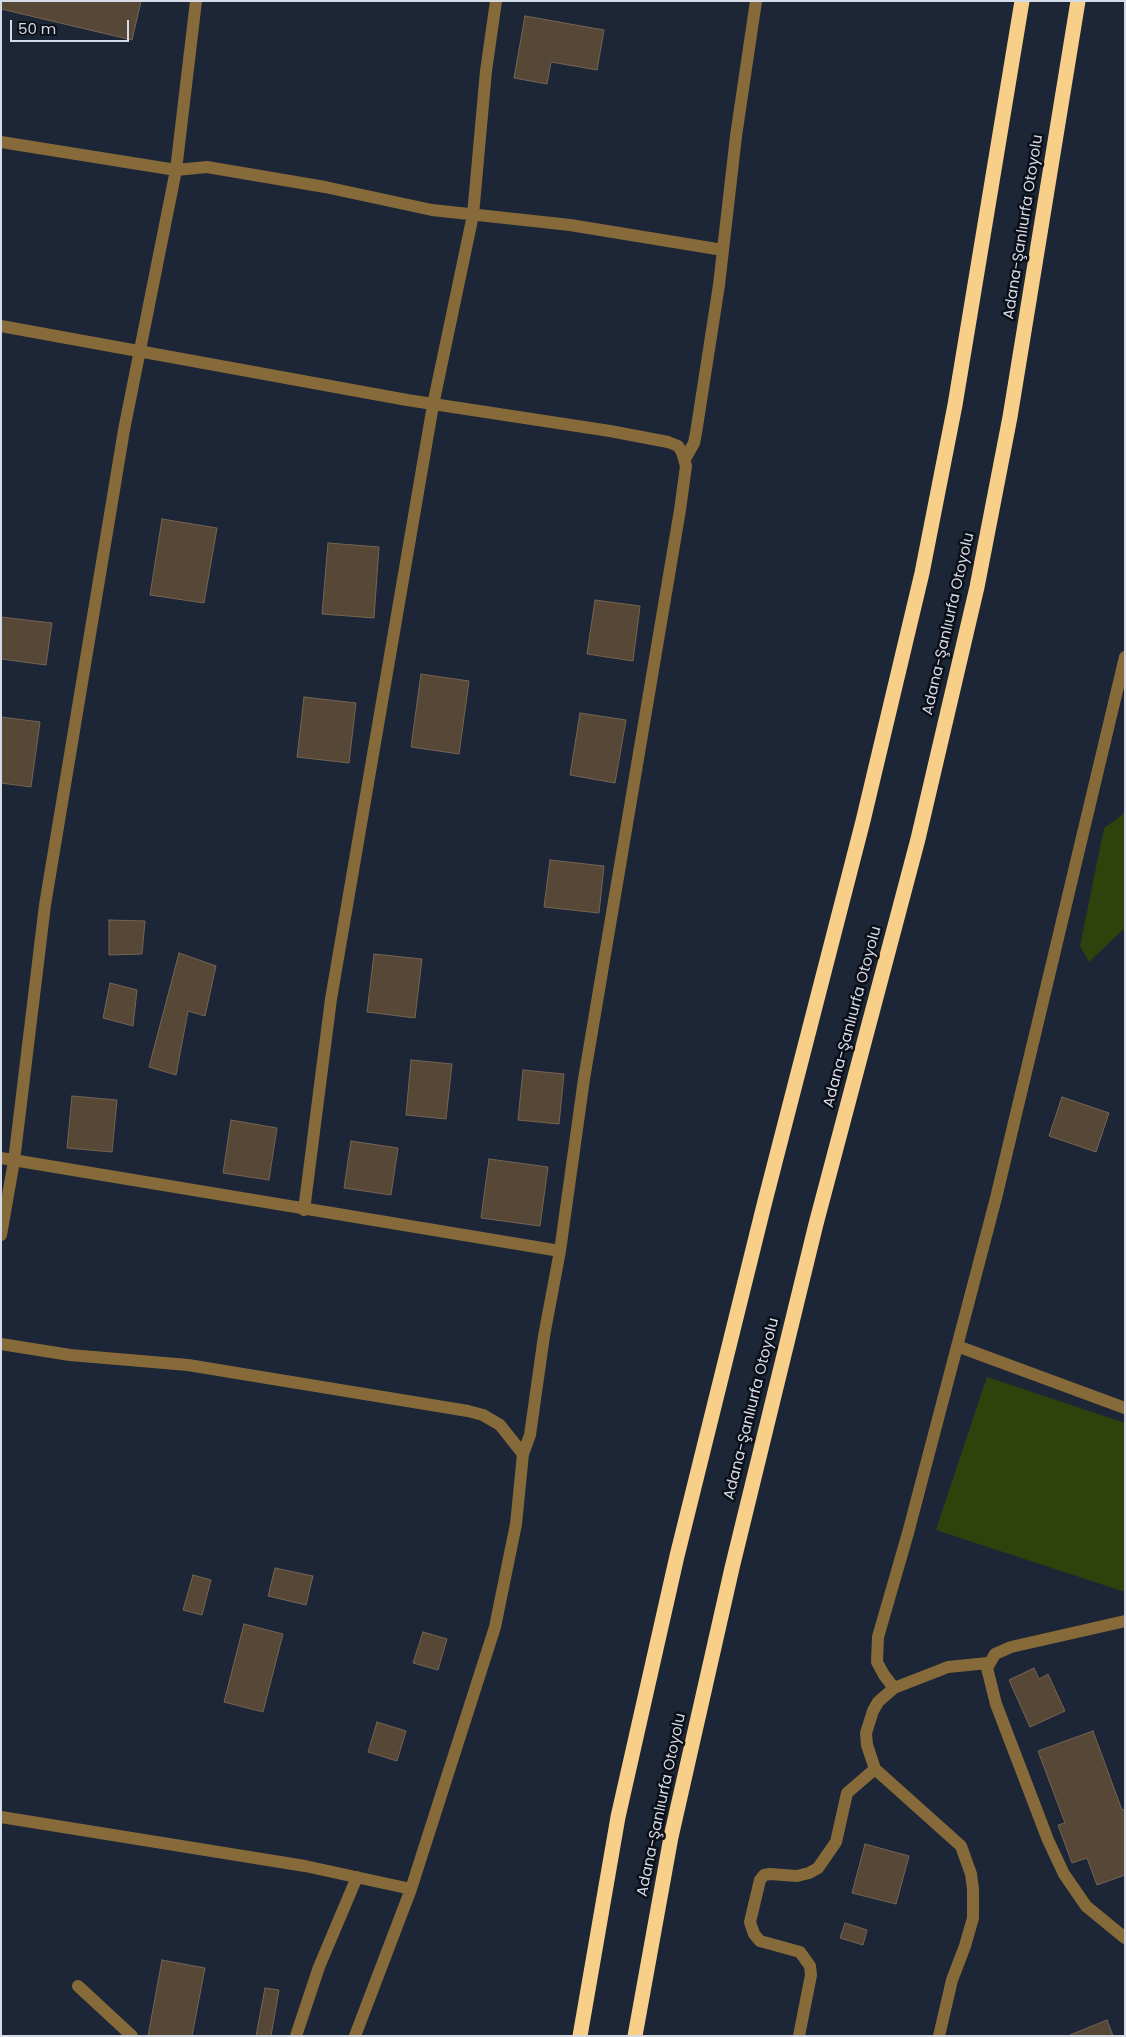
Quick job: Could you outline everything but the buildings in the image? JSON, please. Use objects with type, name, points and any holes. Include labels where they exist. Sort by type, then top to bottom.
[{"type":"highway","points":[[580,2036],[618,1817],[673,1576],[764,1205],[863,821],[922,573],[956,395],[1022,1]]},
{"type":"highway","name":"Adana-Şanlıurfa Otoyolu","points":[[635,2036],[671,1837],[732,1568],[816,1224],[918,838],[977,587],[1010,417],[1078,1]]},
{"type":"street","points":[[1,1235],[8,1160],[45,906],[139,351],[176,170],[196,1]]},
{"type":"street","points":[[304,1210],[331,999],[433,405],[473,215],[486,71],[496,1]]},
{"type":"street","points":[[685,458],[694,443],[696,433],[723,250],[736,136],[756,1]]},
{"type":"street","points":[[1,142],[176,170],[207,167],[325,187],[432,210],[570,225],[723,250]]},
{"type":"street","points":[[1,326],[433,405],[548,420],[668,442],[678,446],[685,458],[686,466],[680,510],[584,1079],[560,1251],[530,1435],[523,1454],[516,1524],[495,1627],[411,1889],[355,2036]]},
{"type":"street","points":[[894,1688],[877,1662],[878,1637],[908,1533],[1000,1180],[1125,657]]},
{"type":"street","points":[[8,1160],[560,1251]]},
{"type":"street","points":[[1,1344],[70,1355],[188,1365],[468,1411],[483,1415],[500,1425],[523,1454]]},
{"type":"street","points":[[957,1346],[1125,1408]]},
{"type":"street","points":[[1125,1621],[1011,1647],[995,1654],[988,1663],[987,1673],[996,1704],[1048,1840],[1064,1874],[1086,1906],[1125,1938]]},
{"type":"street","points":[[939,2036],[952,1980],[973,1918],[974,1889],[971,1874],[961,1846],[874,1769],[867,1745],[868,1722],[878,1702],[894,1688],[948,1668],[988,1663]]},
{"type":"street","points":[[799,2036],[810,1966],[800,1952],[760,1941],[754,1934],[750,1922],[760,1880],[764,1875],[797,1876],[818,1868],[836,1842],[847,1793],[874,1769]]},
{"type":"street","points":[[1,1817],[305,1866],[411,1889]]},
{"type":"street","points":[[296,2036],[319,1967],[357,1878]]},
{"type":"street","points":[[78,1986],[132,2036]]},
{"type":"green space","points":[[1125,813],[1125,928],[1089,962],[1080,946],[1104,828]]},
{"type":"green space","points":[[987,1377],[1125,1423],[1125,1592],[936,1530]]}]
